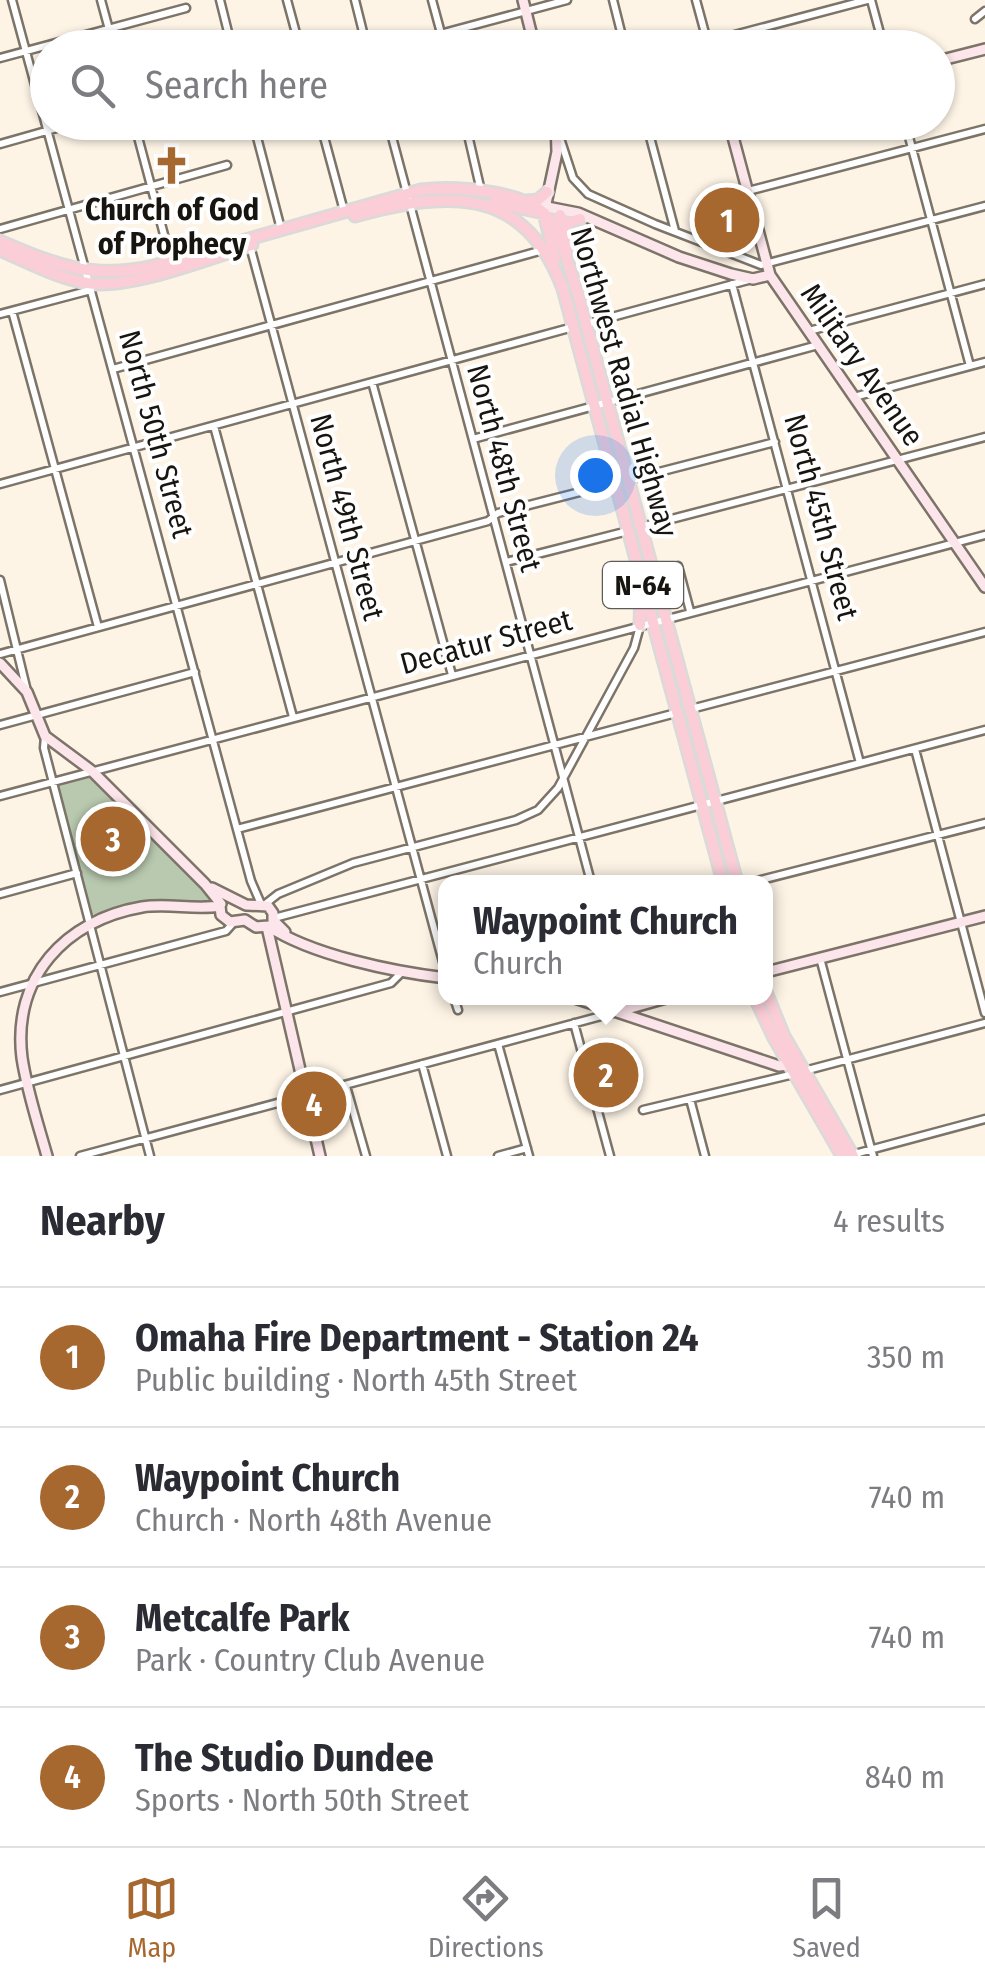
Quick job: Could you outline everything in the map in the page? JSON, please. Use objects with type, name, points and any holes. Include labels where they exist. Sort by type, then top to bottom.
[{"type":"main road","points":[[524,5],[531,30]]},
{"type":"main road","points":[[955,57],[985,49]]},
{"type":"main road","points":[[556,140],[544,210],[563,288]]},
{"type":"main road","points":[[734,140],[770,275]]},
{"type":"main road","points":[[553,174],[578,294]]},
{"type":"main road","name":"Northwest Radial Highway","points":[[0,250],[90,286],[125,281],[442,188],[525,201],[544,210],[578,294],[734,875]]},
{"type":"main road","points":[[525,201],[538,200],[547,192]]},
{"type":"main road","points":[[446,198],[468,196],[544,210]]},
{"type":"main road","name":"Northwest Radial Highway","points":[[0,240],[51,262],[85,271],[126,272],[408,198],[467,200],[496,210],[523,227],[544,250],[563,288],[720,875]]},
{"type":"main road","name":"Military Avenue","points":[[544,210],[578,212],[679,257],[753,279],[770,275],[985,587]]},
{"type":"main road","name":"Military Avenue","points":[[559,212],[596,221]]},
{"type":"main road","points":[[564,232],[567,223],[580,219]]},
{"type":"main road","points":[[639,570],[640,624]]},
{"type":"main road","points":[[0,663],[27,692],[45,736],[92,771],[205,884],[225,910]]},
{"type":"main road","points":[[225,910],[242,902],[300,942],[378,968],[438,972]]},
{"type":"main road","points":[[47,1156],[27,1082],[22,1034],[31,983],[54,949],[91,924],[142,907],[225,910],[245,920],[267,916]]},
{"type":"main road","name":"North 50th Street","points":[[267,916],[272,959],[320,1156]]},
{"type":"main road","points":[[773,970],[985,916]]},
{"type":"main road","points":[[599,1005],[796,1070]]},
{"type":"main road","points":[[620,1011],[641,1005]]},
{"type":"main road","points":[[759,1005],[848,1156]]},
{"type":"main road","points":[[771,1005],[796,1070]]},
{"type":"street","name":"North 50th Street","points":[[12,0],[30,67]]},
{"type":"street","points":[[101,0],[109,29]]},
{"type":"street","points":[[220,0],[228,30]]},
{"type":"street","points":[[287,0],[295,30]]},
{"type":"street","points":[[354,0],[363,30]]},
{"type":"street","points":[[432,0],[440,30]]},
{"type":"street","points":[[450,30],[524,5],[566,0]]},
{"type":"street","points":[[613,0],[621,30]]},
{"type":"street","points":[[696,0],[704,30]]},
{"type":"street","points":[[762,30],[870,0],[879,30]]},
{"type":"street","points":[[105,30],[186,8]]},
{"type":"street","points":[[975,19],[985,11]]},
{"type":"street","points":[[0,58],[30,51]]},
{"type":"street","points":[[955,136],[985,128]]},
{"type":"street","points":[[0,144],[30,136]]},
{"type":"street","name":"North 50th Street","points":[[49,140],[251,881],[267,916]]},
{"type":"street","points":[[139,140],[171,261]]},
{"type":"street","points":[[257,140],[282,230]]},
{"type":"street","points":[[325,140],[345,212]]},
{"type":"street","name":"North 48th Street","points":[[393,140],[589,875]]},
{"type":"street","points":[[471,140],[481,192]]},
{"type":"street","points":[[561,140],[572,174],[581,188],[596,199],[757,264],[985,206]]},
{"type":"street","points":[[651,140],[675,232]]},
{"type":"street","points":[[910,140],[970,366]]},
{"type":"street","points":[[748,191],[941,140]]},
{"type":"street","points":[[0,229],[228,165]]},
{"type":"street","points":[[553,174],[572,174]]},
{"type":"street","name":"North 49th Street","points":[[250,246],[438,943]]},
{"type":"street","points":[[113,369],[544,250]]},
{"type":"street","points":[[586,324],[753,279]]},
{"type":"street","name":"North 45th Street","points":[[732,284],[860,763]]},
{"type":"street","points":[[808,331],[985,284]]},
{"type":"street","points":[[0,314],[90,286]]},
{"type":"street","points":[[12,311],[98,627]]},
{"type":"street","points":[[0,484],[573,327]]},
{"type":"street","points":[[473,439],[818,345]]},
{"type":"street","points":[[854,398],[985,362]]},
{"type":"street","points":[[372,382],[452,675]]},
{"type":"street","points":[[214,426],[292,717]]},
{"type":"street","points":[[641,527],[985,437]]},
{"type":"street","points":[[628,480],[774,442]]},
{"type":"street","points":[[0,654],[615,483]]},
{"type":"street","points":[[506,562],[628,531]]},
{"type":"street","name":"Decatur Street","points":[[0,796],[985,534]]},
{"type":"street","points":[[654,573],[678,566],[690,612]]},
{"type":"street","points":[[0,580],[27,692]]},
{"type":"street","points":[[267,916],[290,890],[353,863],[527,816],[548,802],[634,648],[640,624]]},
{"type":"street","points":[[691,709],[985,632]]},
{"type":"street","points":[[0,725],[195,672]]},
{"type":"street","points":[[237,829],[677,712]]},
{"type":"street","points":[[267,916],[985,730]]},
{"type":"street","points":[[45,736],[44,748],[150,1156]]},
{"type":"street","points":[[915,748],[985,1013]]},
{"type":"street","points":[[773,877],[985,823]]},
{"type":"street","points":[[0,894],[78,873]]},
{"type":"street","points":[[242,902],[250,897],[251,881]]},
{"type":"street","points":[[0,992],[220,932],[225,926],[225,910]]},
{"type":"street","points":[[820,958],[872,1153]]},
{"type":"street","points":[[0,1090],[391,983],[402,972]]},
{"type":"street","points":[[456,1005],[458,1010]]},
{"type":"street","points":[[80,1156],[620,1011],[620,1005]]},
{"type":"street","points":[[574,1023],[610,1156]]},
{"type":"street","points":[[642,1110],[985,1023]]},
{"type":"street","points":[[498,1044],[528,1152],[498,1156]]},
{"type":"street","points":[[422,1064],[447,1156]]},
{"type":"street","points":[[346,1086],[366,1156]]},
{"type":"street","points":[[690,1099],[705,1156]]},
{"type":"street","points":[[848,1156],[872,1153],[985,1119]]},
{"type":"green space","points":[[86,776],[214,896],[217,904],[173,903],[91,914],[57,783]]},
{"type":"place","name":"Church of God of Prophecy","points":[[172,166]]},
{"type":"place","name":"Omaha Fire Department - Station 24","points":[[727,220]]},
{"type":"place","name":"Metcalfe Park","points":[[113,839]]},
{"type":"place","name":"Waypoint Church","points":[[606,1075]]},
{"type":"place","name":"The Studio Dundee","points":[[314,1104]]}]
